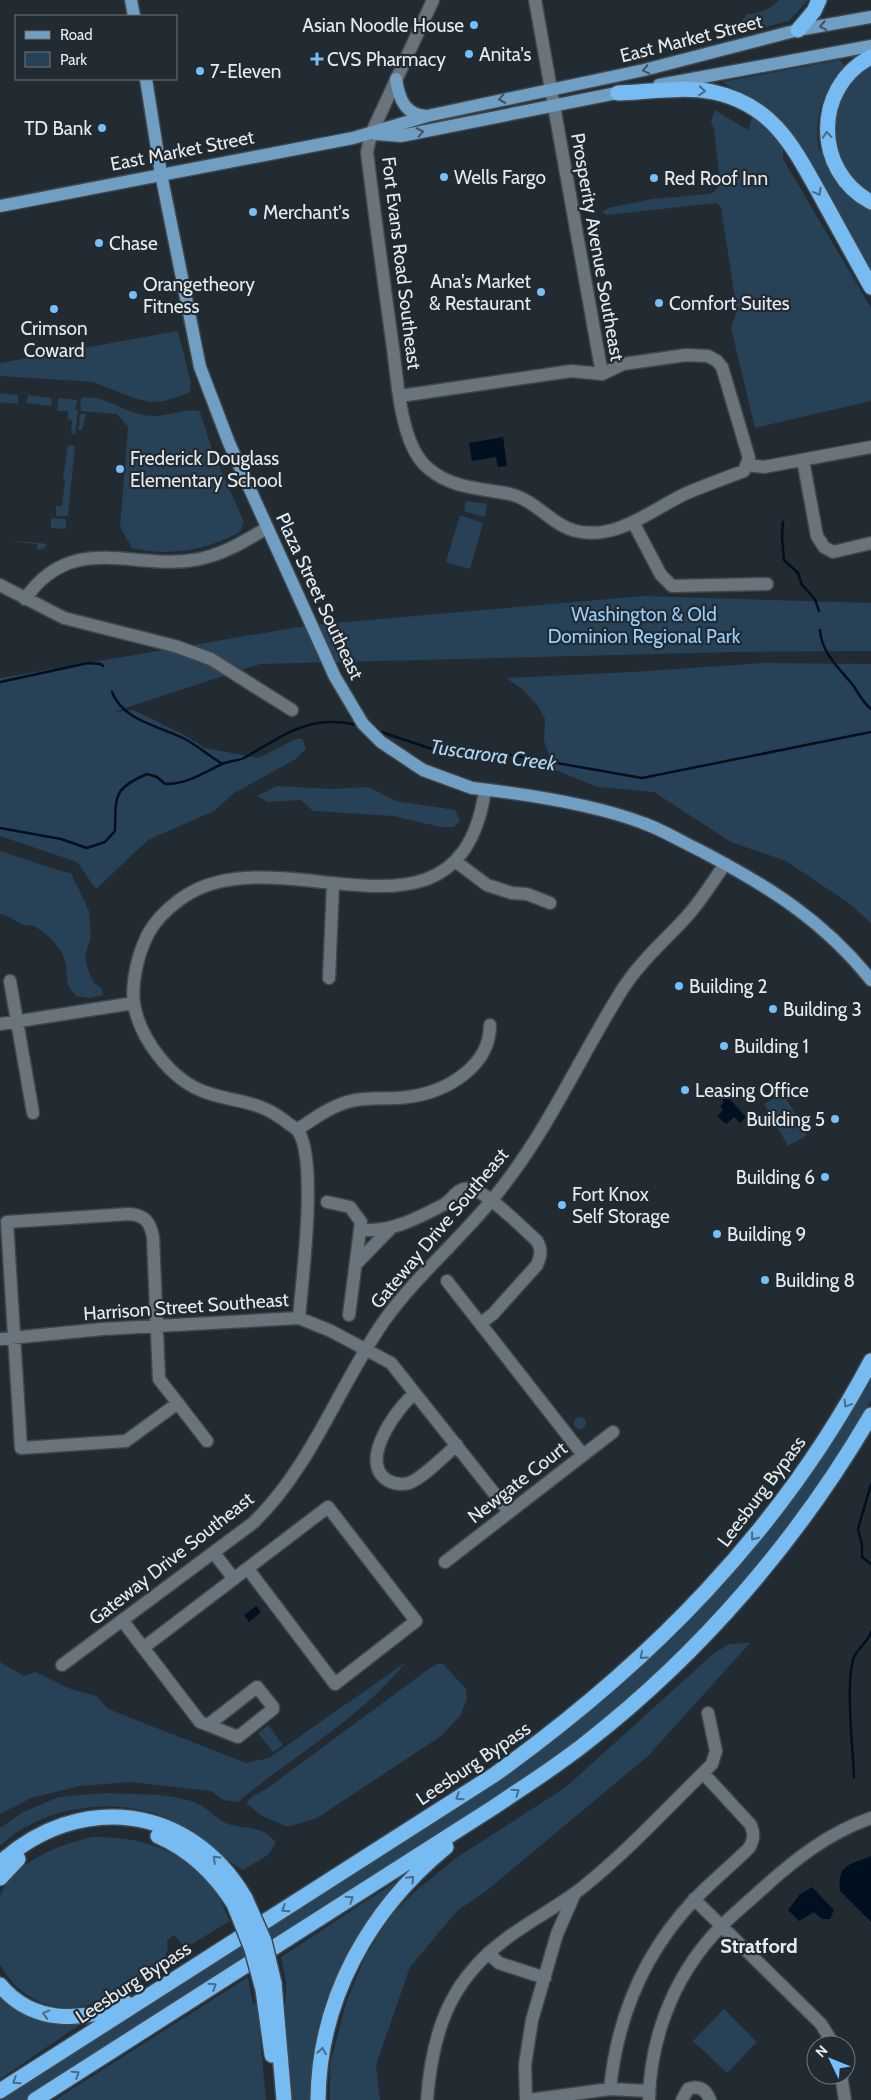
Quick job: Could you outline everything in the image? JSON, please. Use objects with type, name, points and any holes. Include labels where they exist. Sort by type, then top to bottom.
[{"type":"highway","points":[[798,30],[814,11],[819,0]]},
{"type":"highway","points":[[871,57],[853,69],[836,91],[827,117],[827,132],[828,145],[838,171],[857,193],[871,202]]},
{"type":"highway","points":[[618,93],[695,90],[712,92],[744,102],[759,111],[778,128],[793,147],[871,286]]},
{"type":"highway","name":"Leesburg Bypass","points":[[0,2091],[494,1775],[573,1717],[628,1670],[690,1610],[754,1537],[823,1442],[871,1361]]},
{"type":"highway","points":[[35,2100],[494,1807],[554,1767],[612,1722],[670,1671],[744,1593],[803,1516],[871,1415]]},
{"type":"highway","points":[[318,2100],[320,2063],[326,2030],[343,1979],[363,1940],[388,1904],[420,1870],[494,1807]]},
{"type":"highway","points":[[0,1863],[30,1839],[62,1824],[87,1818],[119,1818],[148,1822],[166,1828],[195,1844],[224,1867],[240,1901],[252,1950],[269,1987],[284,2100]]},
{"type":"highway","points":[[0,1878],[20,1856],[46,1839],[75,1829],[93,1826],[123,1827],[155,1835],[182,1848],[206,1867],[240,1901]]},
{"type":"highway","points":[[0,1985],[14,1999],[28,2008],[58,2017],[72,2017],[92,2014],[121,2005],[204,1961]]},
{"type":"highway","points":[[269,1987],[276,2100]]},
{"type":"main road","points":[[131,0],[134,15]]},
{"type":"main road","name":"East Market Street","points":[[0,206],[371,134],[427,116],[644,70],[729,46],[798,30],[871,17]]},
{"type":"main road","name":"East Market Street","points":[[371,134],[402,136],[553,105],[871,46]]},
{"type":"main road","points":[[396,79],[403,105],[416,116],[427,116]]},
{"type":"main road","name":"Plaza Street Southeast","points":[[146,80],[161,174],[200,367],[229,443],[311,625],[335,677],[362,724],[402,758],[423,770],[445,779],[472,788],[578,806],[637,820],[725,864],[794,905],[834,937],[871,980]]},
{"type":"street","name":"Fort Evans Road Southeast","points":[[433,0],[371,134],[367,152],[400,396],[410,440],[419,459],[428,468],[452,484],[512,495],[530,502],[554,521],[574,530],[592,534],[610,532],[632,522]]},
{"type":"street","points":[[535,0],[553,105]]},
{"type":"street","name":"Prosperity Avenue Southeast","points":[[553,105],[602,374],[623,364],[686,355],[708,356],[717,360],[722,367],[749,458],[748,465]]},
{"type":"street","name":"Fort Evans Road Southeast","points":[[400,396],[571,372],[602,374]]},
{"type":"street","points":[[767,584],[672,586],[661,575],[632,522],[688,492],[744,470],[748,465],[764,467],[871,447]]},
{"type":"street","points":[[803,460],[817,536],[824,547],[833,552],[871,543]]},
{"type":"street","points":[[26,599],[33,588],[46,577],[76,562],[91,557],[195,560],[244,542],[268,528]]},
{"type":"street","points":[[0,585],[64,618],[197,654],[220,664],[256,689],[292,710]]},
{"type":"street","points":[[299,1318],[308,1171],[302,1141],[297,1130],[261,1106],[203,1092],[185,1080],[155,1050],[141,1026],[134,1003],[135,976],[148,934],[164,913],[191,892],[212,882],[236,877],[392,887],[408,885],[440,873],[456,861],[474,836],[485,790]]},
{"type":"street","points":[[456,861],[487,885],[512,893],[527,894],[550,903]]},
{"type":"street","name":"Gateway Drive Southeast","points":[[62,1665],[253,1523],[290,1481],[367,1351],[402,1297],[491,1201],[532,1146],[622,990],[648,955],[689,915],[725,864]]},
{"type":"street","points":[[329,978],[333,884]]},
{"type":"street","points":[[10,981],[33,1112]]},
{"type":"street","points":[[0,1024],[134,1003]]},
{"type":"street","points":[[297,1130],[332,1108],[348,1102],[374,1098],[409,1097],[436,1091],[449,1085],[482,1057],[490,1040],[490,1025]]},
{"type":"street","points":[[360,1229],[374,1232],[390,1228],[445,1204],[455,1193],[466,1188],[478,1191],[491,1201],[537,1240],[542,1249],[541,1256],[531,1272],[493,1314],[481,1323]]},
{"type":"street","points":[[327,1202],[350,1207],[360,1219],[349,1315]]},
{"type":"street","points":[[178,1403],[126,1441],[21,1448],[6,1222],[129,1214],[144,1218],[151,1227],[152,1237],[159,1379],[178,1403],[208,1441]]},
{"type":"street","points":[[356,1264],[390,1228]]},
{"type":"street","points":[[447,1281],[583,1455]]},
{"type":"street","name":"Harrison Street Southeast","points":[[0,1339],[157,1326],[299,1318],[331,1331],[391,1363],[509,1512]]},
{"type":"street","points":[[415,1392],[404,1402],[379,1444],[376,1457],[380,1472],[390,1482],[397,1484],[412,1482],[457,1444]]},
{"type":"street","name":"Newgate Court","points":[[445,1562],[613,1432]]},
{"type":"street","points":[[143,1648],[328,1507],[416,1621],[336,1684],[248,1569]]},
{"type":"street","points":[[214,1553],[234,1579]]},
{"type":"street","points":[[122,1620],[200,1722],[238,1737],[273,1710],[273,1707],[257,1687],[208,1725]]},
{"type":"street","points":[[427,2100],[431,2060],[441,2021],[463,1981],[488,1953],[598,1875],[712,1764],[716,1751],[708,1713]]},
{"type":"street","points":[[610,2089],[619,2033],[637,1983],[661,1941],[694,1900],[750,1848],[754,1836],[750,1824],[703,1773]]},
{"type":"street","points":[[576,1892],[557,1934],[532,2020],[524,2081],[528,2100],[610,2089],[649,2096],[655,2052],[670,2002],[698,1954],[722,1926],[808,1850],[835,1834],[871,1818]]},
{"type":"street","points":[[694,1900],[821,2024],[828,2035]]},
{"type":"street","points":[[488,1953],[499,1963],[545,1978]]},
{"type":"street","points":[[843,2085],[845,2100]]},
{"type":"street","points":[[682,2100],[688,2089],[698,2087],[704,2089],[710,2100]]},
{"type":"green space","points":[[779,0],[808,0],[789,21],[754,30],[742,20],[747,14],[764,10]]},
{"type":"green space","points":[[840,60],[845,66],[831,84],[821,105],[817,138],[819,150],[822,152],[835,178],[847,192],[871,209],[871,269],[791,132],[762,104],[722,82]]},
{"type":"green space","points":[[871,61],[871,194],[847,170],[835,143],[834,128],[835,113],[848,82]]},
{"type":"green space","points":[[715,110],[748,130],[753,116],[765,125],[783,147],[783,159],[871,308],[871,401],[755,428],[731,328],[737,311],[721,208],[717,203],[607,215],[602,212],[608,208],[652,199],[710,194],[715,191],[720,183],[714,129],[711,121]]},
{"type":"green space","points":[[178,331],[191,384],[189,390],[191,392],[165,401],[149,402],[93,382],[0,376],[0,363]]},
{"type":"green space","points":[[0,393],[18,395],[18,404],[0,402]]},
{"type":"green space","points":[[28,395],[51,398],[52,406],[26,403]]},
{"type":"green space","points":[[84,397],[100,399],[135,413],[148,416],[191,411],[200,412],[213,452],[244,522],[240,532],[214,543],[188,550],[160,552],[132,548],[120,527],[128,427],[117,414],[81,411],[80,400]]},
{"type":"green space","points":[[58,398],[78,400],[75,408],[78,411],[75,434],[71,434],[72,421],[68,419],[68,411],[57,411]]},
{"type":"green space","points":[[80,414],[86,414],[82,430],[78,430],[81,424],[79,422]]},
{"type":"green space","points":[[68,445],[75,446],[68,516],[56,516],[56,506],[62,506],[65,480],[63,479]]},
{"type":"green space","points":[[466,501],[487,504],[485,517],[464,511]]},
{"type":"green space","points":[[460,515],[483,523],[470,569],[446,562]]},
{"type":"green space","points":[[51,518],[66,519],[66,529],[51,528]]},
{"type":"green space","points":[[0,540],[47,544],[45,548],[37,550],[37,544]]},
{"type":"green space","name":"Washington & Old Dominion Regional Park","points":[[644,596],[871,603],[871,651],[733,652],[260,664],[113,712],[134,710],[186,736],[205,748],[259,758],[296,739],[302,739],[306,748],[296,759],[234,793],[214,811],[148,840],[96,889],[77,862],[0,836],[0,678],[311,625]]},
{"type":"green space","points":[[764,663],[871,664],[871,923],[850,904],[786,861],[731,842],[654,792],[598,787],[553,769],[544,740],[545,719],[538,706],[522,689],[506,678]]},
{"type":"green space","points":[[277,786],[331,789],[368,787],[396,801],[455,810],[460,821],[453,827],[441,827],[393,816],[313,811],[301,800],[267,802],[257,796]]},
{"type":"green space","points":[[0,851],[71,873],[89,911],[91,937],[85,956],[88,970],[94,983],[102,989],[103,995],[89,998],[76,996],[71,991],[67,982],[66,965],[63,955],[52,940],[33,926],[22,925],[0,914]]},
{"type":"green space","points":[[783,1093],[807,1135],[788,1146],[764,1104]]},
{"type":"green space","points":[[871,1374],[871,1401],[826,1475],[773,1546],[737,1589],[668,1664],[590,1732],[467,1818],[27,2100],[0,2100],[542,1748],[620,1687],[690,1620],[720,1586]]},
{"type":"green space","points":[[580,1417],[586,1423],[580,1429],[574,1423]]},
{"type":"green space","points":[[750,1643],[648,1756],[486,1891],[457,1911],[410,1967],[376,2065],[380,2100],[330,2100],[330,2064],[346,2003],[365,1957],[391,1916],[413,1893],[456,1858],[566,1787],[713,1654],[729,1644]]},
{"type":"green space","points":[[0,1662],[24,1676],[35,1672],[71,1689],[96,1696],[108,1709],[246,1763],[269,1758],[406,1662],[388,1682],[347,1719],[238,1802],[223,1800],[211,1791],[130,1782],[80,1786],[31,1798],[0,1814]]},
{"type":"green space","points":[[443,1664],[466,1689],[467,1699],[460,1716],[441,1736],[317,1818],[288,1827],[262,1816],[246,1803],[430,1668]]},
{"type":"green space","points":[[268,1725],[283,1745],[273,1752],[258,1733]]},
{"type":"green space","points":[[105,1793],[186,1799],[201,1805],[226,1823],[260,1830],[276,1842],[269,1854],[243,1870],[199,1835],[169,1818],[134,1809],[93,1807],[52,1815],[16,1833],[0,1846],[0,1828],[23,1812],[59,1797]]},
{"type":"green space","points":[[93,1837],[124,1839],[167,1851],[192,1868],[216,1891],[230,1921],[192,1944],[182,1944],[174,1935],[167,1940],[168,1950],[164,1958],[151,1971],[135,1983],[100,2002],[62,2007],[44,2003],[18,1988],[0,1965],[0,1899],[5,1887],[13,1876],[24,1866],[52,1850]]},
{"type":"green space","points":[[406,1875],[362,1929],[350,1948],[330,1990],[319,2035],[313,2100],[293,2100],[285,2028],[286,1983],[281,1957]]},
{"type":"green space","points":[[248,1977],[253,2004],[257,2004],[266,2100],[55,2100]]},
{"type":"green space","points":[[0,1994],[55,2023],[81,2024],[0,2079]]},
{"type":"green space","points":[[724,2009],[757,2042],[727,2073],[693,2041]]},
{"type":"shaded area","points":[[503,437],[507,466],[498,467],[496,457],[472,461],[469,443]]},
{"type":"shaded area","points":[[725,1094],[746,1117],[740,1123],[734,1117],[726,1124],[717,1116],[723,1110],[720,1106],[724,1102],[721,1098]]},
{"type":"shaded area","points":[[256,1606],[261,1612],[249,1622],[244,1615]]},
{"type":"shaded area","points":[[871,1856],[871,1922],[840,1891],[840,1882],[843,1870],[846,1867]]},
{"type":"shaded area","points":[[812,1887],[834,1910],[830,1919],[822,1919],[814,1912],[799,1921],[788,1910],[800,1894]]},
{"type":"waterway","points":[[783,522],[784,560],[798,573],[802,585],[815,599],[819,611]]},
{"type":"waterway","points":[[820,630],[827,653],[871,709]]},
{"type":"waterway","points":[[0,682],[88,663],[101,664],[103,666]]},
{"type":"waterway","points":[[112,692],[117,702],[133,716],[185,739],[223,764]]},
{"type":"waterway","name":"Tuscarora Creek","points":[[0,828],[61,839],[87,848],[105,842],[115,831],[118,795],[127,784],[147,774],[157,777],[165,784],[173,784],[195,777],[222,764],[244,758],[298,729],[325,722],[358,725]]},
{"type":"waterway","name":"Tuscarora Creek","points":[[378,731],[444,753],[483,750],[642,778],[871,732]]},
{"type":"waterway","points":[[871,1484],[858,1529],[862,1545],[862,1557],[871,1564]]},
{"type":"waterway","points":[[854,1777],[850,1698],[851,1668],[854,1657],[871,1632]]},
{"type":"place","name":"Asian Noodle House","points":[[474,25]]},
{"type":"place","name":"Anita's","points":[[469,54]]},
{"type":"place","name":"CVS Pharmacy","points":[[317,59]]},
{"type":"place","name":"7-Eleven","points":[[200,71]]},
{"type":"place","name":"TD Bank","points":[[102,128]]},
{"type":"place","name":"Wells Fargo","points":[[444,177]]},
{"type":"place","name":"Red Roof Inn","points":[[654,178]]},
{"type":"place","name":"Merchant's","points":[[253,212]]},
{"type":"place","name":"Chase","points":[[99,243]]},
{"type":"place","name":"Ana's Market & Restaurant","points":[[541,292]]},
{"type":"place","name":"Orangetheory Fitness","points":[[133,295]]},
{"type":"place","name":"Comfort Suites","points":[[659,303]]},
{"type":"place","name":"Crimson Coward","points":[[54,309]]},
{"type":"place","name":"Frederick Douglass Elementary School","points":[[120,469]]},
{"type":"place","name":"Building 2","points":[[679,986]]},
{"type":"place","name":"Building 3","points":[[773,1009]]},
{"type":"place","name":"Building 1","points":[[724,1046]]},
{"type":"place","name":"Leasing Office","points":[[685,1090]]},
{"type":"place","name":"Building 5","points":[[835,1119]]},
{"type":"place","name":"Building 6","points":[[825,1177]]},
{"type":"place","name":"Fort Knox Self Storage","points":[[562,1205]]},
{"type":"place","name":"Building 9","points":[[717,1234]]},
{"type":"place","name":"Building 8","points":[[765,1280]]},
{"type":"district","name":"Stratford","points":[[759,1946]]}]
